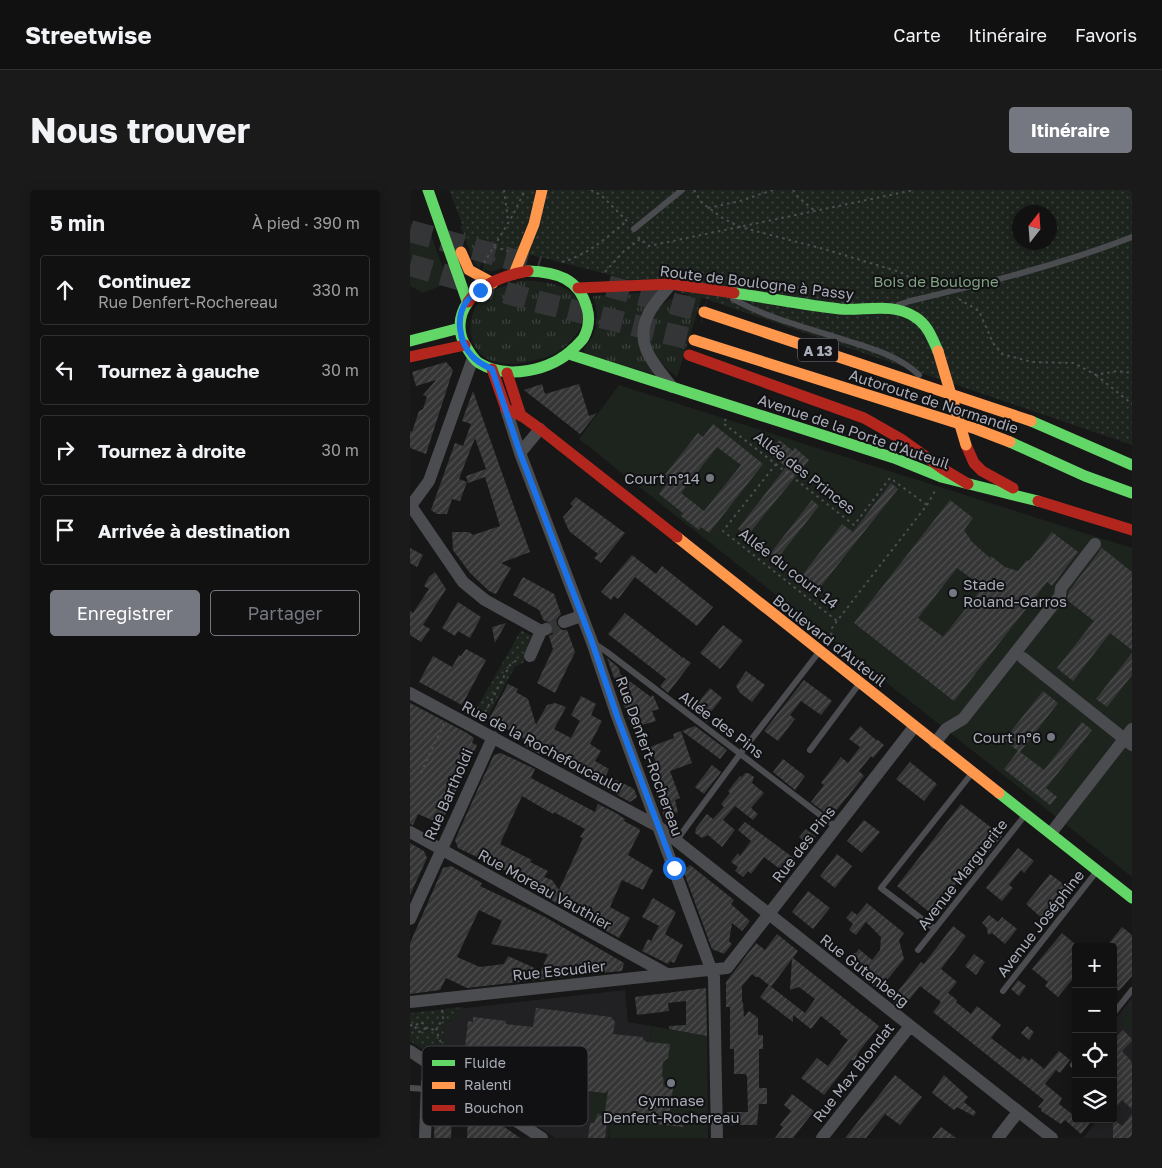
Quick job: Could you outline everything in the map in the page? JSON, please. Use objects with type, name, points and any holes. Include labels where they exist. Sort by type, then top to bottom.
[{"type":"main road","points":[[428,190],[467,301]]},
{"type":"main road","points":[[438,190],[466,267],[492,283]]},
{"type":"main road","points":[[514,274],[534,224],[542,190]]},
{"type":"main road","points":[[534,224],[536,248]]},
{"type":"main road","points":[[540,267],[565,279],[578,288],[588,303],[590,318],[588,330],[584,338],[570,354],[533,370],[507,373],[492,369],[473,358],[465,345],[460,328],[461,315],[467,301],[492,283],[514,274],[540,267]]},
{"type":"main road","name":"Route de Boulogne à Passy","points":[[578,288],[671,284],[842,309],[892,307]]},
{"type":"main road","points":[[892,307],[908,313],[924,324],[938,351],[966,445],[974,462],[982,471],[1045,503]]},
{"type":"main road","name":"Autoroute de Normandie","points":[[704,312],[1026,419],[1132,465]]},
{"type":"main road","points":[[410,342],[460,328]]},
{"type":"main road","name":"Autoroute de Normandie","points":[[694,340],[976,429],[1028,449],[1085,476],[1132,493]]},
{"type":"main road","points":[[410,357],[465,345]]},
{"type":"main road","name":"Avenue de la Porte d'Auteuil","points":[[570,354],[894,458],[941,477],[1045,503],[1132,530]]},
{"type":"main road","points":[[689,356],[864,418],[901,439],[968,484]]},
{"type":"main road","name":"Rue Denfert-Rochereau","points":[[492,369],[506,409]]},
{"type":"main road","points":[[507,373],[522,416]]},
{"type":"main road","name":"Boulevard d'Auteuil","points":[[506,409],[522,416],[540,429],[1132,898]]},
{"type":"street","points":[[671,284],[649,312],[643,329],[645,349],[672,387]]},
{"type":"street","points":[[473,358],[429,481],[410,507],[463,582],[485,600],[544,630],[530,656]]},
{"type":"street","name":"Rue Denfert-Rochereau","points":[[506,409],[520,453],[592,642],[617,716],[714,977],[717,1138]]},
{"type":"street","points":[[520,453],[540,429]]},
{"type":"street","points":[[935,743],[946,729],[963,719],[1017,653],[1060,596],[1061,588],[1095,544]]},
{"type":"street","points":[[564,622],[582,616]]},
{"type":"street","points":[[1023,658],[1129,738],[1050,833]]},
{"type":"street","name":"Rue de la Rochefoucauld","points":[[410,693],[659,828]]},
{"type":"street","name":"Rue des Pins","points":[[711,970],[727,968],[914,727]]},
{"type":"street","name":"Rue Bartholdi","points":[[410,919],[493,738]]},
{"type":"street","name":"Rue Gutenberg","points":[[659,828],[1052,1138]]},
{"type":"street","name":"Rue Moreau Vauthier","points":[[410,832],[667,974]]},
{"type":"street","points":[[632,978],[634,969],[633,956]]},
{"type":"street","name":"Rue Escudier","points":[[410,1002],[711,970]]},
{"type":"street","name":"Rue Max Blondat","points":[[822,1138],[910,1026]]},
{"type":"street","points":[[410,1050],[422,1056]]},
{"type":"street","points":[[998,1138],[1018,1112]]},
{"type":"street","points":[[525,1126],[542,1138]]},
{"type":"lane","points":[[634,229],[682,190]]},
{"type":"lane","name":"Route de Boulogne à Passy","points":[[892,307],[1007,278],[1087,254],[1132,237]]},
{"type":"lane","points":[[718,290],[748,308],[881,352],[907,364],[933,388]]},
{"type":"lane","name":"Allée des Pins","points":[[592,642],[836,827]]},
{"type":"lane","points":[[675,842],[820,651]]},
{"type":"lane","points":[[810,750],[860,683]]},
{"type":"lane","points":[[935,929],[881,888],[973,772]]},
{"type":"lane","name":"Avenue Marguerite","points":[[918,950],[1026,814]]},
{"type":"lane","name":"Avenue Joséphine","points":[[1003,991],[1097,870]]},
{"type":"lane","points":[[1117,1009],[1132,990]]},
{"type":"path","points":[[504,190],[508,221]]},
{"type":"path","points":[[480,270],[513,215],[524,190]]},
{"type":"path","points":[[591,190],[601,195],[634,229],[640,240],[649,246],[914,190]]},
{"type":"path","points":[[694,190],[702,203],[708,208],[740,227],[824,248],[900,272],[924,284],[935,295]]},
{"type":"path","points":[[708,208],[740,201],[772,190]]},
{"type":"path","points":[[793,190],[798,197],[815,211]]},
{"type":"path","points":[[557,264],[573,259],[591,249],[627,221]]},
{"type":"path","points":[[603,274],[623,252],[640,240]]},
{"type":"path","points":[[494,246],[514,253]]},
{"type":"path","points":[[950,291],[979,310],[994,343],[1002,354],[1032,362],[1074,363],[1096,375],[1122,398],[1132,404]]},
{"type":"path","points":[[1096,375],[1117,372],[1132,373]]},
{"type":"path","name":"Allée des Princes","points":[[736,407],[723,423],[854,525],[890,478],[927,505]]},
{"type":"path","name":"Allée du court 14","points":[[776,464],[724,531],[837,621]]},
{"type":"path","points":[[829,641],[832,628],[927,505],[941,477]]},
{"type":"path","points":[[480,721],[510,665],[516,659],[530,656]]},
{"type":"path","points":[[421,773],[446,718]]},
{"type":"path","points":[[436,1030],[443,1018],[442,1008]]},
{"type":"path","points":[[410,1025],[415,1026],[420,1022],[424,1024],[425,1028]]},
{"type":"path","points":[[415,1026],[418,1032],[423,1031],[425,1028],[436,1030]]},
{"type":"path","points":[[436,1030],[442,1046]]},
{"type":"shaded area","points":[[625,990],[628,1022],[652,1026],[650,1042],[646,1042],[594,1122],[610,1123],[608,1138],[555,1138],[537,1126],[588,1126],[588,1046],[447,1046],[443,1034],[445,1032],[444,1028],[448,1021],[450,1022],[456,1017],[457,1009]]},
{"type":"shaded area","points":[[1132,998],[1132,1138],[1083,1138],[1095,1123],[1117,1123],[1117,1017]]},
{"type":"green space","name":"Bois de Boulogne","points":[[449,190],[1132,190],[1132,445],[706,299],[468,239]]},
{"type":"green space","points":[[410,223],[415,226],[417,231],[415,236],[430,232],[448,283],[423,293],[410,286]]},
{"type":"green space","points":[[520,223],[514,249],[507,264],[501,269],[493,271],[483,270],[484,263],[491,250]]},
{"type":"green space","points":[[466,224],[494,242],[479,268],[475,264],[460,226]]},
{"type":"green space","points":[[520,281],[537,281],[556,285],[572,294],[578,300],[581,308],[581,328],[566,346],[550,356],[519,363],[495,362],[482,355],[472,340],[471,321],[474,311],[478,303],[489,293]]},
{"type":"green space","points":[[657,292],[646,308],[653,374],[585,354],[584,349],[596,328],[597,313],[593,296]]},
{"type":"green space","points":[[684,295],[702,297],[677,377],[653,353],[650,347],[649,336],[652,321],[659,309],[670,300]]},
{"type":"green space","name":"Stade Roland-Garros","points":[[619,385],[1132,548],[1132,877],[579,439]]},
{"type":"green space","points":[[521,630],[531,636],[524,656],[524,662],[515,667],[485,721],[473,715]]},
{"type":"green space","points":[[1132,1006],[1132,1030],[1131,1031],[1119,1022]]},
{"type":"green space","points":[[463,1007],[462,1010],[457,1009],[456,1019],[448,1021],[444,1028],[445,1032],[443,1034],[447,1046],[422,1046],[422,1049],[410,1041],[410,1013]]},
{"type":"green space","name":"Gymnase Denfert-Rochereau","points":[[652,1026],[707,1036],[708,1138],[609,1138],[610,1123],[592,1120],[591,1118],[594,1092],[598,1092],[644,1061],[646,1042],[650,1042]]},
{"type":"building","points":[[446,362],[453,370],[426,454],[410,448],[410,431],[412,432],[419,411],[423,409],[427,397],[423,395],[436,380],[416,386],[412,372]]},
{"type":"building","points":[[542,384],[545,394],[579,384],[589,416],[597,413],[580,434],[524,390]]},
{"type":"building","points":[[473,391],[530,552],[501,563],[511,568],[496,594],[489,591],[470,573],[453,550],[452,532],[469,532],[473,535],[500,526],[485,477],[468,483],[466,476],[486,469],[475,438],[459,479],[467,482],[460,501],[452,499],[447,514],[437,514],[431,510],[455,443],[463,446],[471,424],[462,421]]},
{"type":"building","name":"Court n°14","points":[[713,424],[763,464],[709,533],[701,527],[699,530],[681,516],[683,513],[659,494],[669,480],[664,476],[698,433],[703,437]],"holes":[[[717,447],[741,465],[704,511],[681,493]]]},
{"type":"building","points":[[779,440],[793,451],[795,448],[809,460],[747,536],[738,529],[786,467],[769,453]]},
{"type":"building","points":[[891,483],[898,489],[817,591],[800,578],[842,524],[853,532]]},
{"type":"building","points":[[576,497],[625,533],[601,563],[594,558],[598,554],[569,531],[563,517],[573,506],[570,504]]},
{"type":"building","points":[[812,500],[819,506],[777,559],[770,554]]},
{"type":"building","points":[[950,500],[973,518],[964,530],[972,542],[990,558],[991,556],[1005,567],[1018,571],[1027,560],[1029,561],[1052,532],[1078,552],[1052,586],[1047,582],[954,701],[854,623]],"holes":[[[957,568],[983,587],[943,637],[918,618]]]},
{"type":"building","points":[[410,548],[423,555],[417,567],[410,563]]},
{"type":"building","points":[[1102,548],[1132,572],[1132,650],[1110,633],[1073,681],[1057,668],[1094,621],[1067,600],[1069,591]]},
{"type":"building","points":[[632,555],[656,574],[662,566],[713,607],[697,626],[635,577],[618,599],[614,596],[611,600],[601,592]]},
{"type":"building","points":[[435,572],[446,589],[423,625],[430,629],[421,642],[410,635],[410,611],[413,613],[429,589],[424,586],[429,577]]},
{"type":"building","points":[[523,577],[554,594],[561,614],[556,620],[557,625],[562,630],[567,630],[575,652],[555,693],[537,683],[553,649],[549,636],[553,634],[554,626],[551,622],[544,621],[539,610],[513,595]]},
{"type":"building","points":[[458,602],[481,617],[470,638],[458,631],[455,636],[442,628]]},
{"type":"building","points":[[625,613],[691,663],[668,693],[660,686],[666,679],[608,634]]},
{"type":"building","points":[[506,623],[495,643],[492,627]]},
{"type":"building","points":[[723,625],[743,641],[720,669],[700,653]]},
{"type":"building","points":[[466,649],[486,660],[462,705],[419,682],[433,656],[452,667],[459,655],[461,656]]},
{"type":"building","points":[[1132,653],[1132,675],[1107,707],[1096,699]]},
{"type":"building","points":[[607,658],[619,668],[620,674],[651,697],[653,695],[659,709],[652,711],[656,721],[632,728]]},
{"type":"building","points":[[746,671],[765,685],[752,702],[740,693],[736,686]]},
{"type":"building","points":[[804,680],[832,701],[821,715],[801,701],[790,715],[795,719],[778,741],[764,731]]},
{"type":"building","points":[[508,684],[518,689],[516,692],[528,699],[536,725],[547,705],[555,703],[566,707],[554,729],[571,738],[580,721],[571,715],[581,696],[596,704],[591,715],[602,721],[590,744],[601,751],[595,761],[609,769],[601,785],[617,780],[634,789],[637,797],[630,802],[572,770],[574,765],[544,748],[540,754],[525,746],[527,740],[489,719]]},
{"type":"building","points":[[710,688],[722,698],[710,713],[712,715],[707,722],[692,710]]},
{"type":"building","points":[[1043,691],[1058,703],[1020,752],[1044,770],[1082,722],[1092,730],[1046,788],[1057,797],[1050,805],[1004,769],[1018,751],[1004,740]]},
{"type":"building","points":[[410,703],[467,733],[474,738],[472,743],[477,745],[441,824],[418,814],[413,825],[410,824]]},
{"type":"building","points":[[695,726],[727,750],[720,759],[682,731]]},
{"type":"building","points":[[860,726],[884,745],[873,758],[871,756],[859,771],[864,776],[831,817],[811,802],[824,785],[821,783],[841,757],[848,763],[860,747],[849,739]]},
{"type":"building","points":[[681,731],[692,763],[670,771],[680,798],[675,800],[678,812],[673,814],[674,819],[666,822],[656,795],[663,792],[655,771],[659,770],[650,747],[674,738],[673,734]]},
{"type":"building","points":[[501,753],[535,769],[531,778],[595,812],[598,804],[616,813],[625,819],[624,821],[639,829],[640,831],[628,855],[653,870],[643,890],[622,880],[610,907],[630,918],[619,938],[537,892],[540,887],[458,848],[455,840],[494,755]],"holes":[[[522,796],[553,814],[554,812],[585,829],[580,837],[583,838],[559,890],[552,880],[544,877],[548,871],[530,862],[532,860],[500,844]]]},
{"type":"building","points":[[783,759],[805,776],[795,790],[773,772]]},
{"type":"building","points":[[910,762],[937,784],[924,801],[896,779]]},
{"type":"building","points":[[712,765],[721,772],[704,794],[695,787]]},
{"type":"building","points":[[745,773],[754,777],[752,783],[764,793],[751,808],[758,814],[753,820],[735,806],[723,820],[735,830],[722,847],[708,835],[702,838],[695,833],[696,828],[707,814],[713,819],[724,807],[721,804],[730,793],[728,791],[740,776],[742,777]]},
{"type":"building","points":[[961,804],[1002,836],[970,876],[962,876],[953,888],[957,892],[942,911],[935,912],[933,915],[897,886]]},
{"type":"building","points":[[864,820],[880,832],[862,853],[847,841]]},
{"type":"building","points":[[745,822],[795,859],[784,872],[764,857],[751,874],[748,871],[743,877],[735,871],[738,867],[731,862],[738,853],[740,856],[751,841],[738,830]]},
{"type":"building","points":[[806,829],[816,837],[809,845],[799,837]]},
{"type":"building","points":[[410,843],[424,851],[427,858],[410,895]]},
{"type":"building","points":[[1018,848],[1034,861],[1024,873],[1021,870],[1009,885],[1013,888],[1002,901],[986,888]]},
{"type":"building","points":[[837,854],[852,866],[835,888],[820,876]]},
{"type":"building","points":[[690,865],[734,900],[731,904],[750,921],[742,931],[732,923],[729,941],[732,944],[724,954],[712,949],[683,870]]},
{"type":"building","points":[[451,866],[482,883],[480,886],[545,917],[624,963],[622,971],[467,988],[446,978],[440,990],[410,994],[410,943],[443,868]],"holes":[[[479,910],[502,921],[491,944],[548,954],[541,971],[508,956],[504,964],[480,967],[457,957]]]},
{"type":"building","points":[[1050,874],[1070,889],[1045,921],[1026,904]]},
{"type":"building","points":[[808,891],[830,908],[813,929],[792,912]]},
{"type":"building","points":[[653,898],[676,912],[665,934],[683,945],[674,963],[670,961],[668,964],[642,951],[648,939],[651,941],[659,926],[642,917]]},
{"type":"building","points":[[867,903],[904,933],[899,940],[904,959],[879,990],[864,979],[867,976],[848,957],[859,949],[872,960],[880,950],[881,937],[866,922],[856,935],[849,930],[853,924],[846,918],[852,911],[857,915]]},
{"type":"building","points":[[989,915],[998,922],[1002,917],[1017,929],[1005,944],[992,933],[988,935],[987,928],[982,923]]},
{"type":"building","points":[[953,926],[966,936],[941,969],[957,982],[948,993],[971,1014],[977,1006],[1001,1025],[991,1038],[1020,1060],[1023,1056],[1029,1061],[1031,1058],[1044,1069],[1059,1051],[1070,1060],[1060,1073],[1056,1070],[1045,1084],[1062,1098],[1059,1104],[1072,1114],[1072,1123],[1090,1123],[1081,1134],[1065,1120],[1061,1124],[1041,1111],[1042,1109],[1038,1107],[1044,1100],[933,1012],[941,1002],[920,986],[902,1009],[891,1000],[921,962],[924,964]]},
{"type":"building","points":[[1122,927],[1132,935],[1132,976],[1119,991],[1117,989],[1117,943],[1109,943]]},
{"type":"building","points":[[1062,933],[1074,943],[1072,943],[1072,980],[1058,997],[1045,986],[1048,982],[1032,969]]},
{"type":"building","points":[[777,934],[798,951],[793,958],[879,1026],[858,1053],[855,1060],[851,1060],[824,1095],[801,1078],[817,1058],[828,1066],[848,1040],[821,1016],[811,1029],[793,1015],[793,1022],[760,997],[769,985],[752,974],[742,986],[744,1017],[749,1011],[758,1018],[758,1035],[763,1035],[763,1049],[759,1049],[759,1088],[767,1088],[767,1104],[759,1104],[757,1125],[727,1125],[727,1112],[748,1112],[746,1074],[734,1074],[734,1049],[730,1049],[730,1007],[726,1007],[726,982],[756,943],[765,950]],"holes":[[[792,959],[790,990],[799,987],[815,999],[805,1013],[771,987]]]},
{"type":"building","points":[[974,954],[985,962],[976,975],[965,966]]},
{"type":"building","points":[[1018,980],[1026,986],[1019,996],[1011,989]]},
{"type":"building","points":[[706,988],[707,1036],[669,1029],[669,1026],[686,1025],[686,1001],[668,1003],[669,1011],[637,1015],[635,997]]},
{"type":"building","points":[[536,1008],[611,1017],[615,1022],[613,1034],[642,1037],[646,1042],[670,1044],[668,1058],[663,1062],[663,1086],[673,1088],[669,1118],[685,1127],[605,1119],[607,1120],[605,1138],[588,1138],[590,1123],[594,1123],[598,1113],[604,1118],[608,1091],[605,1093],[588,1091],[588,1046],[465,1046],[468,1021],[473,1022],[473,1017],[533,1027]]},
{"type":"building","points":[[1027,1026],[1034,1032],[1029,1040],[1021,1033]]},
{"type":"building","points":[[1123,1030],[1132,1039],[1122,1051],[1132,1062],[1132,1109],[1122,1100],[1117,1106],[1117,1036]]},
{"type":"building","points":[[895,1075],[922,1097],[900,1125],[885,1114],[866,1138],[845,1138]]},
{"type":"building","points":[[944,1075],[968,1097],[964,1102],[976,1112],[974,1116],[957,1107],[954,1110],[932,1093]]},
{"type":"building","points":[[792,1094],[814,1111],[793,1138],[775,1138],[783,1127],[780,1125],[791,1111],[784,1105]]},
{"type":"building","points":[[1132,1114],[1132,1138],[1113,1138],[1113,1123],[1117,1122],[1122,1126]]},
{"type":"building","points":[[434,1126],[452,1126],[451,1138],[434,1138]]},
{"type":"building","points":[[468,1126],[503,1126],[520,1138],[467,1138]]},
{"type":"building","points":[[941,1127],[956,1138],[932,1138]]},
{"type":"tunnel","points":[[410,231],[539,267]]},
{"type":"tunnel","points":[[410,265],[535,301],[694,340]]},
{"type":"tunnel","points":[[608,286],[704,312]]},
{"type":"tunnel","points":[[546,629],[564,622]]},
{"type":"traffic: fast","points":[[428,190],[467,301]]},
{"type":"traffic: fast","points":[[468,302],[462,313],[460,331],[464,343],[479,363],[490,368],[515,372],[541,367],[553,362],[564,356],[583,338],[587,330],[587,308],[583,298],[572,283],[557,275],[528,271]]},
{"type":"traffic: fast","points":[[734,293],[840,309],[888,308],[906,312],[923,324],[938,351]]},
{"type":"traffic: fast","points":[[410,341],[460,328]]},
{"type":"traffic: fast","points":[[569,354],[894,458],[941,477],[1038,501]]},
{"type":"traffic: fast","points":[[1031,421],[1132,465]]},
{"type":"traffic: fast","points":[[1010,442],[1085,476],[1132,493]]},
{"type":"traffic: fast","points":[[999,793],[1132,898]]},
{"type":"traffic: slow","points":[[514,274],[534,224],[542,190]]},
{"type":"traffic: slow","points":[[461,252],[469,270],[493,283]]},
{"type":"traffic: slow","points":[[704,312],[1031,421]]},
{"type":"traffic: slow","points":[[694,340],[976,429],[1010,442]]},
{"type":"traffic: slow","points":[[938,351],[966,445]]},
{"type":"traffic: slow","points":[[677,537],[999,793]]},
{"type":"traffic: jam","points":[[468,302],[487,285],[511,275],[528,271]]},
{"type":"traffic: jam","points":[[578,288],[671,284],[734,293]]},
{"type":"traffic: jam","points":[[410,357],[465,345]]},
{"type":"traffic: jam","points":[[689,355],[864,418],[901,439],[968,484]]},
{"type":"traffic: jam","points":[[492,369],[506,409],[522,416],[540,429],[677,537]]},
{"type":"traffic: jam","points":[[507,373],[521,416]]},
{"type":"traffic: jam","points":[[966,445],[974,463],[982,471],[1013,488]]},
{"type":"traffic: jam","points":[[1038,501],[1132,530]]},
{"type":"place","name":"Court n°14","points":[[710,478]]},
{"type":"place","name":"Stade Roland-Garros","points":[[953,593]]},
{"type":"place","name":"Court n°6","points":[[1051,737]]},
{"type":"place","name":"Gymnase Denfert-Rochereau","points":[[671,1083]]},
{"type":"route","points":[[480,290],[467,301],[460,319],[460,328],[466,350],[480,363],[492,369],[520,453],[592,642],[617,716],[674,868]]}]
